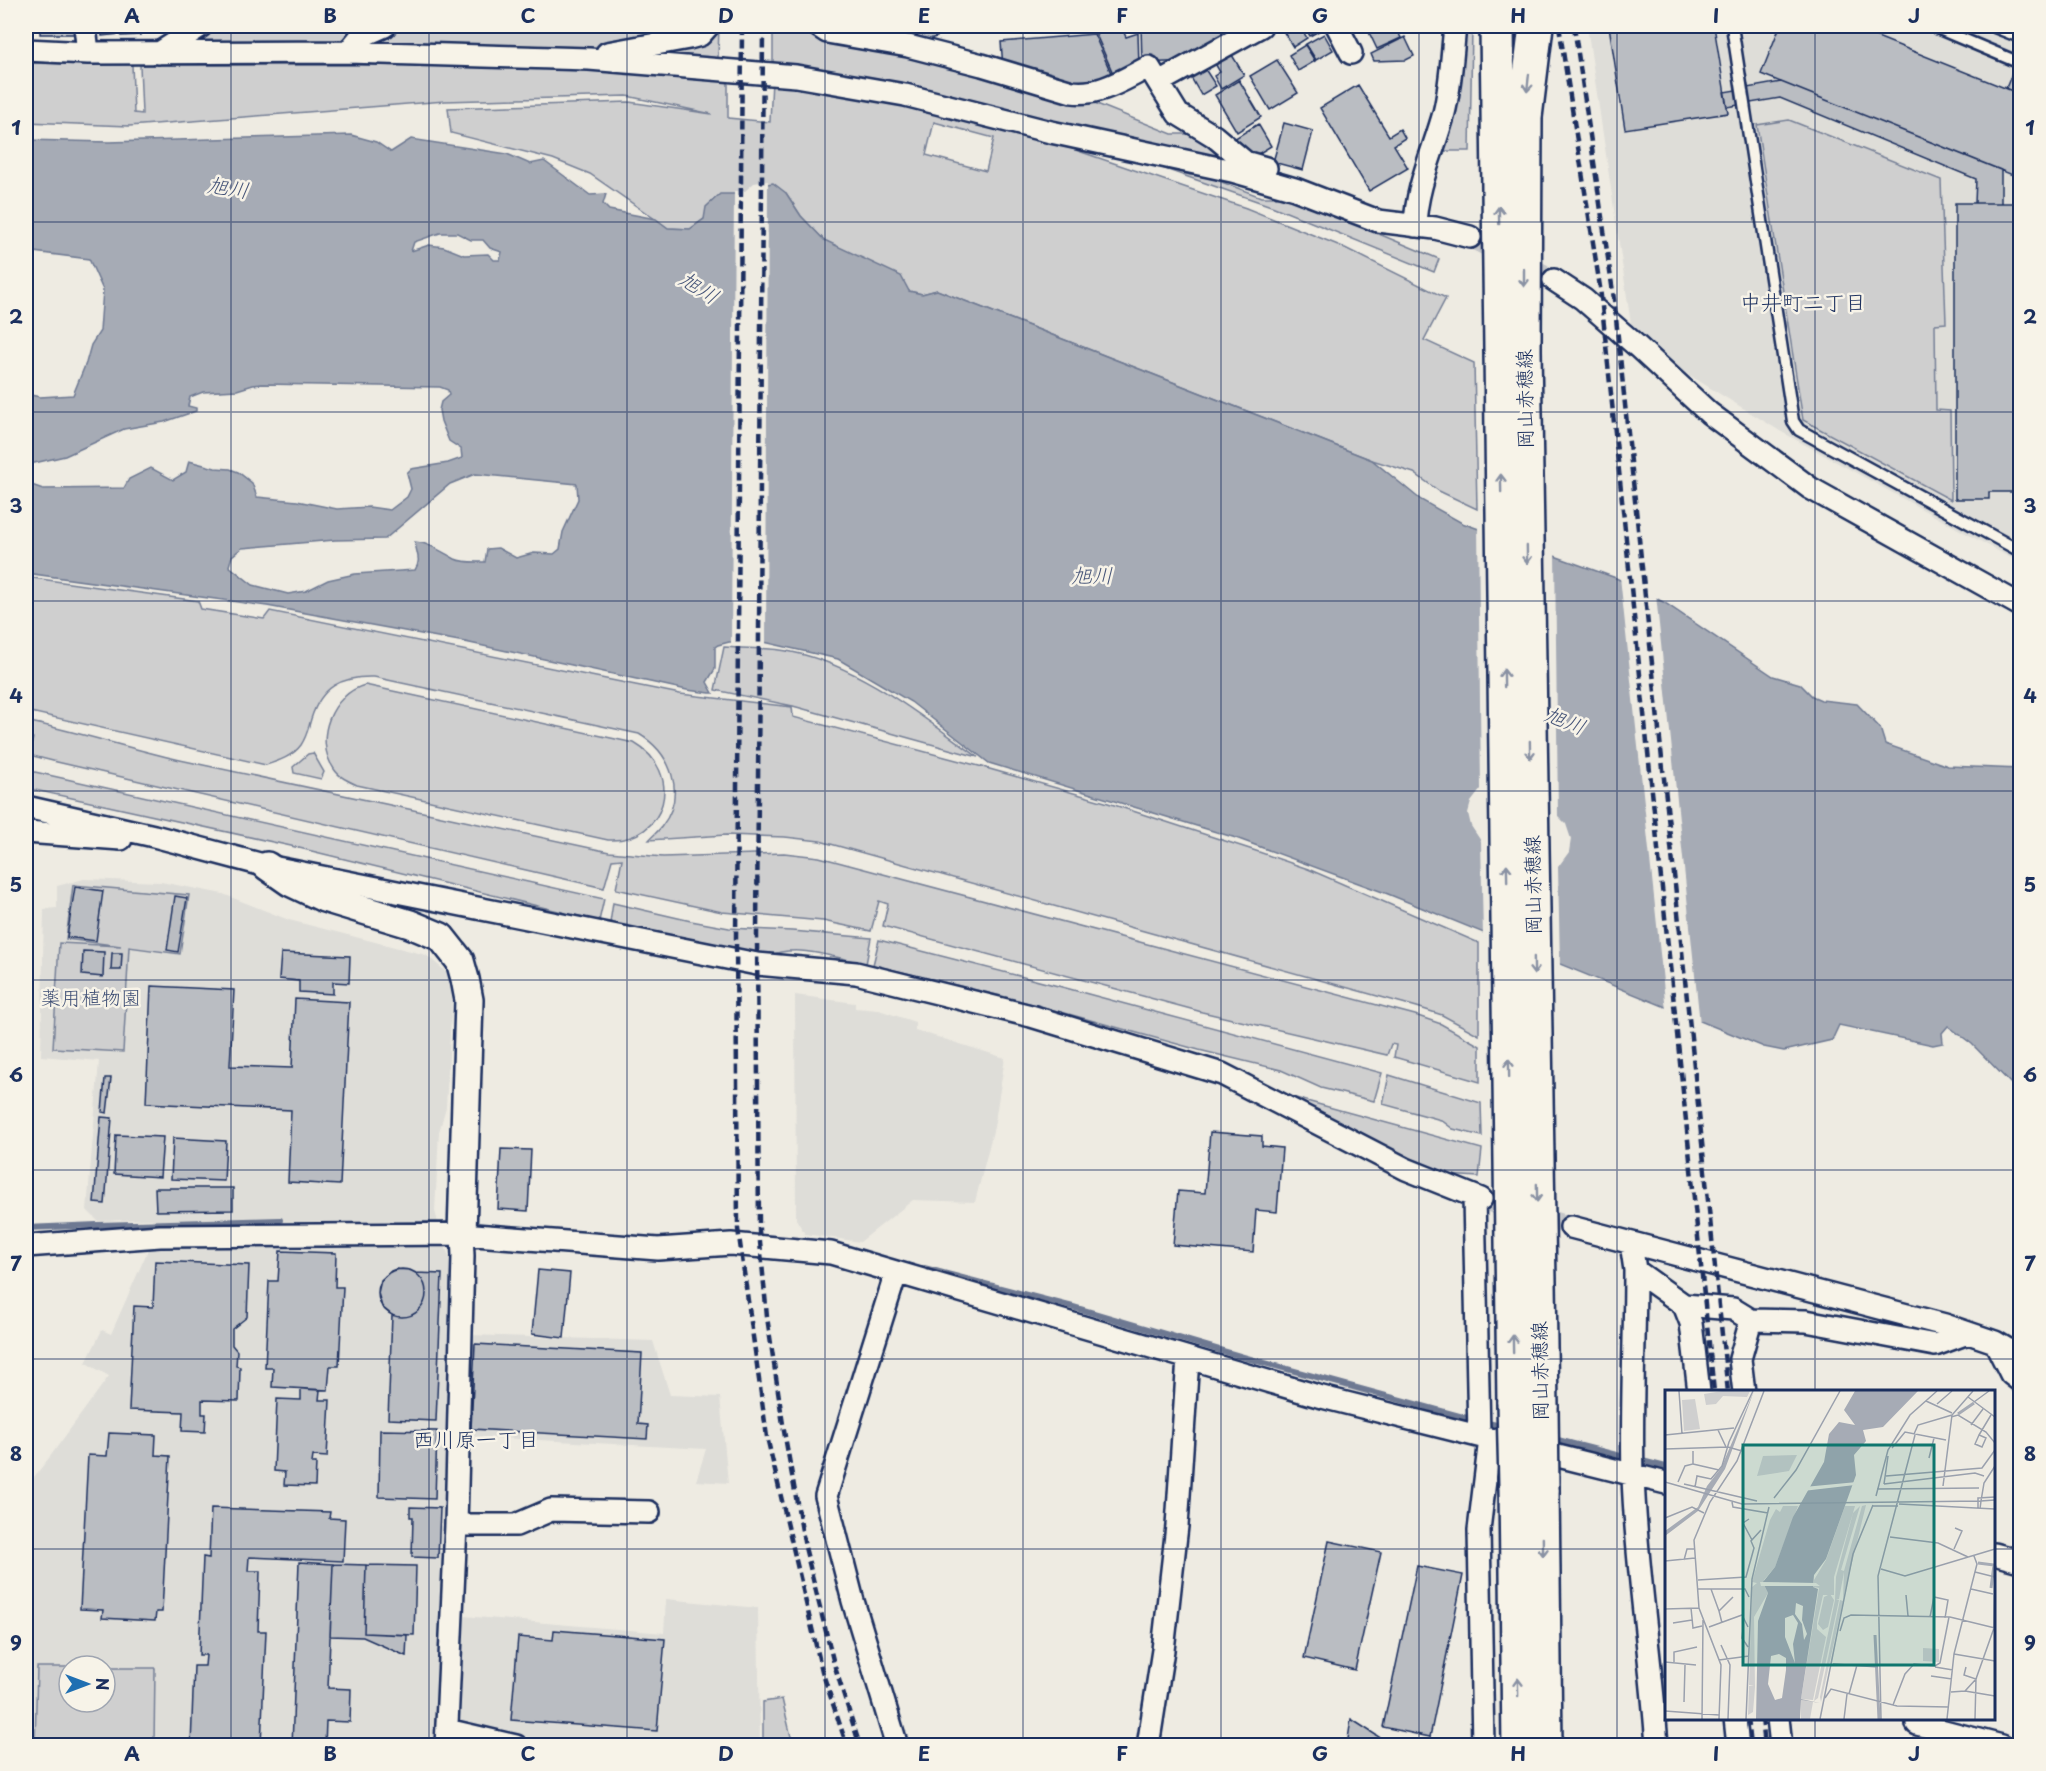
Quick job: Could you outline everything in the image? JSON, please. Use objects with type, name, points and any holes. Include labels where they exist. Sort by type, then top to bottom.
[{"type":"main road","name":"岡山赤穂線","points":[[1497,26],[1512,343],[1529,1487],[1545,1746]]},
{"type":"main road","name":"岡山赤穂線","points":[[1512,343],[1525,117],[1536,26]]},
{"type":"main road","name":"岡山赤穂線","points":[[1519,1746],[1529,1487]]},
{"type":"street","points":[[85,26],[88,52]]},
{"type":"street","points":[[159,52],[201,26]]},
{"type":"street","points":[[348,52],[360,37],[385,26]]},
{"type":"street","points":[[589,59],[612,52],[700,35],[708,26]]},
{"type":"street","points":[[818,26],[827,32],[908,46],[1085,94],[1101,90],[1149,67],[1178,114],[1214,136],[1245,162],[1302,178],[1301,191]]},
{"type":"street","points":[[1159,82],[1261,26]]},
{"type":"street","points":[[1337,26],[1351,53]]},
{"type":"street","points":[[1415,226],[1415,213],[1423,178],[1444,112],[1451,72],[1455,26]]},
{"type":"street","points":[[26,50],[348,52],[589,59],[796,76],[905,95],[1051,132],[1232,171],[1301,191],[1378,220],[1435,228],[1470,237]]},
{"type":"street","points":[[1554,280],[1582,299],[1630,340],[1708,414],[1810,488],[2020,605]]},
{"type":"street","points":[[26,807],[154,836],[267,866],[757,964],[856,973],[1031,1016],[1222,1074],[1406,1169],[1478,1198],[1481,1430],[1479,1530],[1483,1746]]},
{"type":"street","points":[[26,832],[123,839],[154,836]]},
{"type":"street","points":[[267,866],[290,882],[324,898],[410,924],[441,936],[460,961],[469,1000],[456,1525],[446,1738],[516,1746]]},
{"type":"street","points":[[1571,1227],[1968,1332],[1995,1342],[2020,1358]]},
{"type":"street","points":[[26,1246],[160,1236],[462,1234],[658,1249],[731,1244],[831,1253],[1318,1396],[1633,1463],[1665,1482]]},
{"type":"street","points":[[1631,1243],[1635,1270],[1633,1463],[1636,1536],[1654,1694],[1657,1746]]},
{"type":"street","points":[[1635,1270],[1684,1305],[1733,1309],[1751,1320],[1806,1321],[1935,1345],[1968,1332]]},
{"type":"street","points":[[896,1273],[826,1496],[853,1601],[897,1746]]},
{"type":"street","points":[[1684,1305],[1691,1323],[1699,1390]]},
{"type":"street","points":[[1744,1390],[1740,1359],[1751,1320]]},
{"type":"street","points":[[1995,1342],[2011,1374],[2020,1381]]},
{"type":"street","points":[[1148,1746],[1163,1650],[1177,1526],[1188,1358]]},
{"type":"street","points":[[456,1525],[516,1525],[551,1510],[649,1512]]},
{"type":"street","points":[[1995,1554],[2020,1561]]},
{"type":"street","points":[[1735,1720],[1738,1746]]},
{"type":"street","points":[[1778,1720],[1781,1746]]},
{"type":"street","points":[[1917,1724],[2002,1746]]},
{"type":"lane","points":[[1732,26],[1795,426],[2020,551]]},
{"type":"lane","points":[[1932,26],[2020,63]]},
{"type":"lane","points":[[1992,26],[2020,37]]},
{"type":"shaded area","points":[[1587,26],[2014,26],[2020,28],[2020,563],[1780,431],[1660,357],[1632,331]]},
{"type":"shaded area","points":[[84,879],[161,882],[223,894],[289,920],[426,955],[449,974],[452,1000],[446,1107],[439,1132],[435,1211],[443,1242],[452,1263],[436,1745],[26,1745],[26,1596],[30,1590],[26,1585],[26,1487],[109,1376],[86,1363],[102,1330],[111,1334],[148,1250],[152,1219],[98,1221],[87,1210],[99,1061],[41,1056],[44,909],[57,908],[57,886]]},
{"type":"shaded area","points":[[795,995],[855,1003],[855,1008],[879,1010],[915,1022],[915,1030],[1005,1058],[994,1127],[975,1202],[913,1200],[860,1242],[805,1234],[796,1219]]},
{"type":"shaded area","points":[[469,1335],[653,1341],[670,1395],[720,1397],[728,1483],[696,1481],[706,1449],[466,1436]]},
{"type":"shaded area","points":[[666,1599],[758,1608],[760,1745],[554,1745],[458,1726],[463,1616],[664,1633]]},
{"type":"green space","points":[[215,26],[371,26],[332,44],[179,46]]},
{"type":"green space","points":[[401,26],[701,26],[601,50],[370,47],[369,39]]},
{"type":"green space","points":[[719,26],[718,58],[727,59],[727,65],[613,55]]},
{"type":"green space","points":[[773,26],[813,26],[1087,100],[1172,134],[1199,134],[1240,164],[773,64]]},
{"type":"green space","points":[[1462,26],[1472,26],[1470,151],[1445,151],[1446,132]]},
{"type":"green space","points":[[26,63],[132,65],[134,113],[142,114],[140,65],[512,65],[703,74],[728,80],[728,118],[770,122],[772,80],[904,101],[1049,141],[1246,208],[1343,247],[1446,298],[1424,340],[1474,363],[1477,509],[1439,491],[1414,473],[1372,460],[937,290],[922,294],[909,291],[854,255],[824,240],[801,216],[786,193],[704,219],[690,229],[668,228],[590,174],[553,159],[451,133],[448,108],[629,102],[712,114],[627,96],[445,101],[129,126],[26,122]],"holes":[[[934,122],[994,138],[986,171],[926,155]]]},
{"type":"green space","points":[[1789,120],[1941,180],[1946,323],[1935,324],[1936,410],[1950,411],[1951,500],[1803,420],[1757,125]]},
{"type":"green space","points":[[1148,163],[1190,175],[1206,176],[1261,197],[1290,197],[1439,259],[1434,272],[1274,207]]},
{"type":"green space","points":[[26,577],[198,601],[201,609],[264,619],[270,611],[680,694],[792,707],[793,717],[1105,802],[1308,869],[1479,943],[1479,1035],[1442,1015],[1417,1007],[820,841],[726,835],[649,840],[670,814],[674,788],[672,775],[660,752],[639,734],[374,677],[342,681],[327,691],[315,708],[306,735],[298,749],[281,760],[266,765],[26,711]]},
{"type":"green space","points":[[724,647],[784,650],[818,659],[842,669],[890,695],[978,757],[793,706],[715,690]]},
{"type":"green space","points":[[365,685],[634,743],[650,756],[660,771],[664,787],[662,804],[656,818],[644,830],[628,838],[608,840],[357,785],[341,777],[334,769],[325,744],[329,719],[335,708],[353,690]]},
{"type":"green space","points":[[26,721],[180,760],[609,852],[663,857],[784,853],[819,857],[1415,1015],[1441,1024],[1480,1046],[1480,1082],[1394,1057],[1396,1045],[1391,1044],[1387,1055],[1202,1012],[883,926],[888,904],[879,901],[871,931],[823,921],[722,912],[616,889],[622,859],[612,860],[604,888],[57,762],[29,755],[33,738],[29,737],[26,746]]},
{"type":"green space","points":[[313,753],[324,772],[321,779],[294,773],[293,767],[308,754]]},
{"type":"green space","points":[[26,770],[604,899],[599,921],[291,846],[26,788]]},
{"type":"green space","name":"薬用植物園","points":[[73,885],[189,895],[180,954],[129,947],[123,1052],[53,1048],[59,943],[121,946],[66,939]]},
{"type":"green space","points":[[613,903],[729,928],[871,938],[866,964],[804,951],[780,952],[768,956],[610,923]]},
{"type":"green space","points":[[879,940],[1382,1073],[1374,1101],[1321,1088],[1281,1070],[1014,999],[873,965]]},
{"type":"green space","points":[[1389,1075],[1481,1103],[1482,1136],[1453,1129],[1441,1120],[1383,1104]]},
{"type":"green space","points":[[1281,1094],[1482,1149],[1479,1177],[1445,1175],[1372,1144]]},
{"type":"green space","points":[[37,1667],[57,1667],[57,1714],[117,1714],[117,1668],[155,1668],[154,1745],[35,1745]]},
{"type":"green space","points":[[782,1699],[793,1745],[763,1745],[763,1702]]},
{"type":"water","name":"旭川","points":[[351,135],[376,142],[391,152],[411,139],[507,154],[530,164],[544,161],[590,195],[606,194],[603,204],[609,210],[656,219],[668,228],[690,229],[704,219],[706,207],[720,194],[746,194],[755,186],[773,183],[786,193],[801,216],[824,240],[901,276],[909,291],[922,294],[937,290],[1372,460],[1421,500],[1462,523],[1616,578],[1665,603],[1773,676],[1800,684],[1812,696],[1821,700],[1857,704],[1880,728],[1885,744],[1948,766],[2020,769],[2020,1093],[1972,1044],[1948,1026],[1942,1033],[1943,1043],[1933,1045],[1839,1025],[1832,1040],[1784,1051],[1764,1047],[1388,894],[1236,838],[989,763],[911,702],[838,659],[764,642],[729,642],[715,647],[715,669],[707,682],[713,693],[710,693],[465,642],[267,606],[26,573],[26,483],[43,489],[124,488],[129,479],[151,468],[173,480],[186,472],[189,461],[238,472],[252,483],[257,497],[297,501],[337,509],[369,507],[390,510],[407,497],[411,489],[407,473],[411,469],[448,463],[462,458],[461,449],[449,441],[441,421],[439,410],[441,402],[449,395],[448,390],[440,387],[262,384],[237,390],[203,392],[190,397],[188,406],[196,408],[196,411],[164,422],[124,429],[65,456],[30,464],[26,468],[26,394],[40,397],[73,395],[91,345],[100,331],[103,290],[89,259],[26,251],[26,140],[109,142]],"holes":[[[440,233],[457,233],[471,240],[483,240],[490,248],[502,252],[500,260],[494,260],[488,254],[464,255],[444,247],[429,245],[411,251],[414,242]],[[475,474],[577,484],[578,499],[563,532],[560,549],[554,554],[534,553],[516,558],[498,548],[487,549],[485,562],[470,562],[458,560],[431,546],[415,542],[418,560],[415,570],[355,574],[328,580],[306,591],[288,594],[253,585],[229,566],[232,556],[242,548],[335,540],[385,539],[450,484]]]},
{"type":"pier","points":[[768,181],[766,646],[731,645],[734,191],[745,191],[754,183]]},
{"type":"pier","points":[[1478,526],[1555,553],[1558,816],[1566,824],[1571,839],[1569,852],[1558,867],[1560,967],[1483,936],[1481,841],[1471,826],[1468,813],[1471,802],[1481,789]]},
{"type":"pier","points":[[1620,577],[1656,595],[1700,1024],[1666,1010]]},
{"type":"building","points":[[40,26],[74,26],[74,34],[40,34]]},
{"type":"building","points":[[101,26],[119,26],[120,34],[102,36]]},
{"type":"building","points":[[121,26],[139,26],[140,35],[121,36]]},
{"type":"building","points":[[855,26],[951,26],[935,27],[937,37],[932,38],[933,43],[891,35],[888,31],[855,31]]},
{"type":"building","points":[[968,26],[1017,26],[968,31]]},
{"type":"building","points":[[1109,26],[1121,26],[1126,37],[1138,33],[1139,67],[1115,78],[1095,32]]},
{"type":"building","points":[[1141,26],[1219,26],[1227,42],[1190,61],[1142,63]]},
{"type":"building","points":[[1280,26],[1300,26],[1307,38],[1293,47]]},
{"type":"building","points":[[1304,26],[1328,26],[1310,36]]},
{"type":"building","points":[[1366,26],[1395,26],[1401,38],[1377,49]]},
{"type":"building","points":[[1609,26],[1714,26],[1728,113],[1625,129]]},
{"type":"building","points":[[1780,26],[1850,26],[2020,94],[2020,178],[1761,74]]},
{"type":"building","points":[[1094,34],[1114,80],[1073,88],[1003,67],[1001,42]]},
{"type":"building","points":[[1324,34],[1333,50],[1316,60],[1306,44]]},
{"type":"building","points":[[1405,37],[1414,56],[1406,60],[1374,61],[1371,54]]},
{"type":"building","points":[[1305,45],[1315,61],[1298,71],[1289,55]]},
{"type":"building","points":[[1229,50],[1244,75],[1221,89],[1214,76],[1220,72],[1213,60]]},
{"type":"building","points":[[2020,54],[2020,94],[2006,88]]},
{"type":"building","points":[[1277,60],[1298,93],[1270,110],[1250,76]]},
{"type":"building","points":[[1203,66],[1216,86],[1201,95],[1189,74]]},
{"type":"building","points":[[1239,80],[1261,117],[1237,132],[1215,95]]},
{"type":"building","points":[[1781,82],[2001,170],[2001,203],[1975,203],[1976,179],[1780,98],[1727,107],[1724,92]]},
{"type":"building","points":[[1358,85],[1389,136],[1400,129],[1405,138],[1394,145],[1408,168],[1369,191],[1320,108]]},
{"type":"building","points":[[1284,123],[1313,131],[1303,170],[1273,162]]},
{"type":"building","points":[[1258,124],[1271,146],[1253,157],[1232,140]]},
{"type":"building","points":[[1955,203],[2020,203],[2020,492],[1989,492],[1989,499],[1955,499]]},
{"type":"building","points":[[75,887],[103,891],[96,941],[67,937]]},
{"type":"building","points":[[175,896],[187,898],[178,952],[167,950]]},
{"type":"building","points":[[83,951],[104,952],[103,977],[82,975]]},
{"type":"building","points":[[112,953],[122,953],[121,970],[111,970]]},
{"type":"building","points":[[281,953],[350,956],[349,983],[333,982],[333,994],[299,992],[299,981],[279,979]]},
{"type":"building","points":[[151,986],[234,990],[230,1066],[292,1068],[295,999],[349,1002],[340,1185],[288,1182],[291,1110],[146,1103]]},
{"type":"building","points":[[105,1078],[111,1078],[107,1113],[102,1112]]},
{"type":"building","points":[[101,1117],[112,1118],[105,1204],[94,1203]]},
{"type":"building","points":[[1210,1132],[1262,1136],[1262,1146],[1282,1148],[1277,1212],[1256,1210],[1253,1252],[1173,1245],[1178,1191],[1205,1193]]},
{"type":"building","points":[[116,1135],[163,1137],[160,1177],[114,1174]]},
{"type":"building","points":[[173,1138],[226,1141],[224,1181],[171,1179]]},
{"type":"building","points":[[501,1149],[531,1150],[528,1211],[498,1209]]},
{"type":"building","points":[[155,1188],[233,1188],[233,1210],[156,1211]]},
{"type":"building","points":[[280,1251],[336,1253],[335,1287],[343,1287],[339,1366],[330,1366],[328,1390],[272,1387],[273,1368],[265,1368],[269,1281],[278,1281]]},
{"type":"building","points":[[155,1261],[249,1265],[247,1317],[232,1329],[232,1345],[237,1351],[236,1366],[240,1367],[239,1401],[202,1400],[202,1414],[206,1414],[205,1432],[182,1431],[183,1412],[129,1410],[134,1306],[153,1307]]},
{"type":"building","points":[[396,1269],[416,1273],[442,1274],[436,1421],[388,1419],[392,1315],[382,1307],[378,1293],[381,1280]]},
{"type":"building","points":[[397,1269],[407,1269],[419,1276],[426,1288],[426,1298],[419,1310],[407,1317],[397,1317],[382,1306],[378,1298],[378,1288],[389,1273]]},
{"type":"building","points":[[538,1270],[570,1273],[564,1338],[532,1334]]},
{"type":"building","points":[[475,1344],[642,1353],[638,1424],[648,1425],[647,1439],[471,1429]]},
{"type":"building","points":[[301,1389],[320,1390],[319,1400],[330,1400],[327,1457],[313,1456],[312,1463],[316,1463],[315,1486],[284,1485],[285,1472],[274,1471],[277,1399],[301,1400]]},
{"type":"building","points":[[380,1430],[437,1431],[435,1499],[379,1497]]},
{"type":"building","points":[[109,1433],[156,1435],[155,1455],[170,1456],[162,1612],[156,1612],[155,1621],[102,1618],[103,1610],[80,1609],[88,1455],[107,1456]]},
{"type":"building","points":[[410,1507],[440,1508],[438,1558],[412,1557],[413,1517],[410,1517]]},
{"type":"building","points":[[211,1508],[330,1512],[329,1518],[345,1519],[343,1561],[249,1557],[248,1571],[260,1571],[258,1631],[266,1631],[261,1746],[191,1746],[194,1666],[205,1666],[206,1655],[199,1655],[203,1557],[209,1558]]},
{"type":"building","points":[[1329,1541],[1381,1552],[1355,1670],[1304,1658]]},
{"type":"building","points":[[299,1562],[333,1564],[328,1688],[351,1689],[350,1722],[326,1721],[325,1746],[292,1746]]},
{"type":"building","points":[[333,1564],[366,1565],[364,1633],[407,1635],[406,1656],[363,1637],[330,1636]]},
{"type":"building","points":[[366,1565],[416,1566],[414,1635],[364,1633]]},
{"type":"building","points":[[1417,1566],[1463,1575],[1430,1737],[1383,1727]]},
{"type":"building","points":[[554,1630],[665,1639],[657,1731],[511,1720],[518,1637],[553,1640]]},
{"type":"building","points":[[1351,1719],[1393,1746],[1347,1746]]},
{"type":"waterway","points":[[26,1228],[280,1220]]},
{"type":"waterway","points":[[924,1268],[1073,1307],[1243,1357],[1474,1420]]},
{"type":"waterway","points":[[1483,1422],[1506,1427]]},
{"type":"waterway","points":[[1550,1438],[1628,1458]]},
{"type":"waterway","points":[[1638,1460],[1665,1467]]},
{"type":"tunnel","points":[[1470,237],[1554,280]]},
{"type":"tunnel","points":[[1481,1199],[1571,1227]]},
{"type":"railway","points":[[742,26],[736,939],[738,1229],[767,1437],[822,1671],[847,1746]]},
{"type":"railway","points":[[763,26],[757,936],[759,1231],[767,1317],[784,1431],[805,1547],[834,1664],[860,1746]]},
{"type":"railway","points":[[1559,26],[1600,287],[1714,1390]]},
{"type":"railway","points":[[1574,26],[1614,299],[1728,1390]]},
{"type":"railway","points":[[1748,1720],[1751,1746]]},
{"type":"railway","points":[[1762,1720],[1765,1746]]},
{"type":"district","name":"中井町二丁目","points":[[1803,303]]},
{"type":"district","name":"西川原一丁目","points":[[476,1440]]}]
